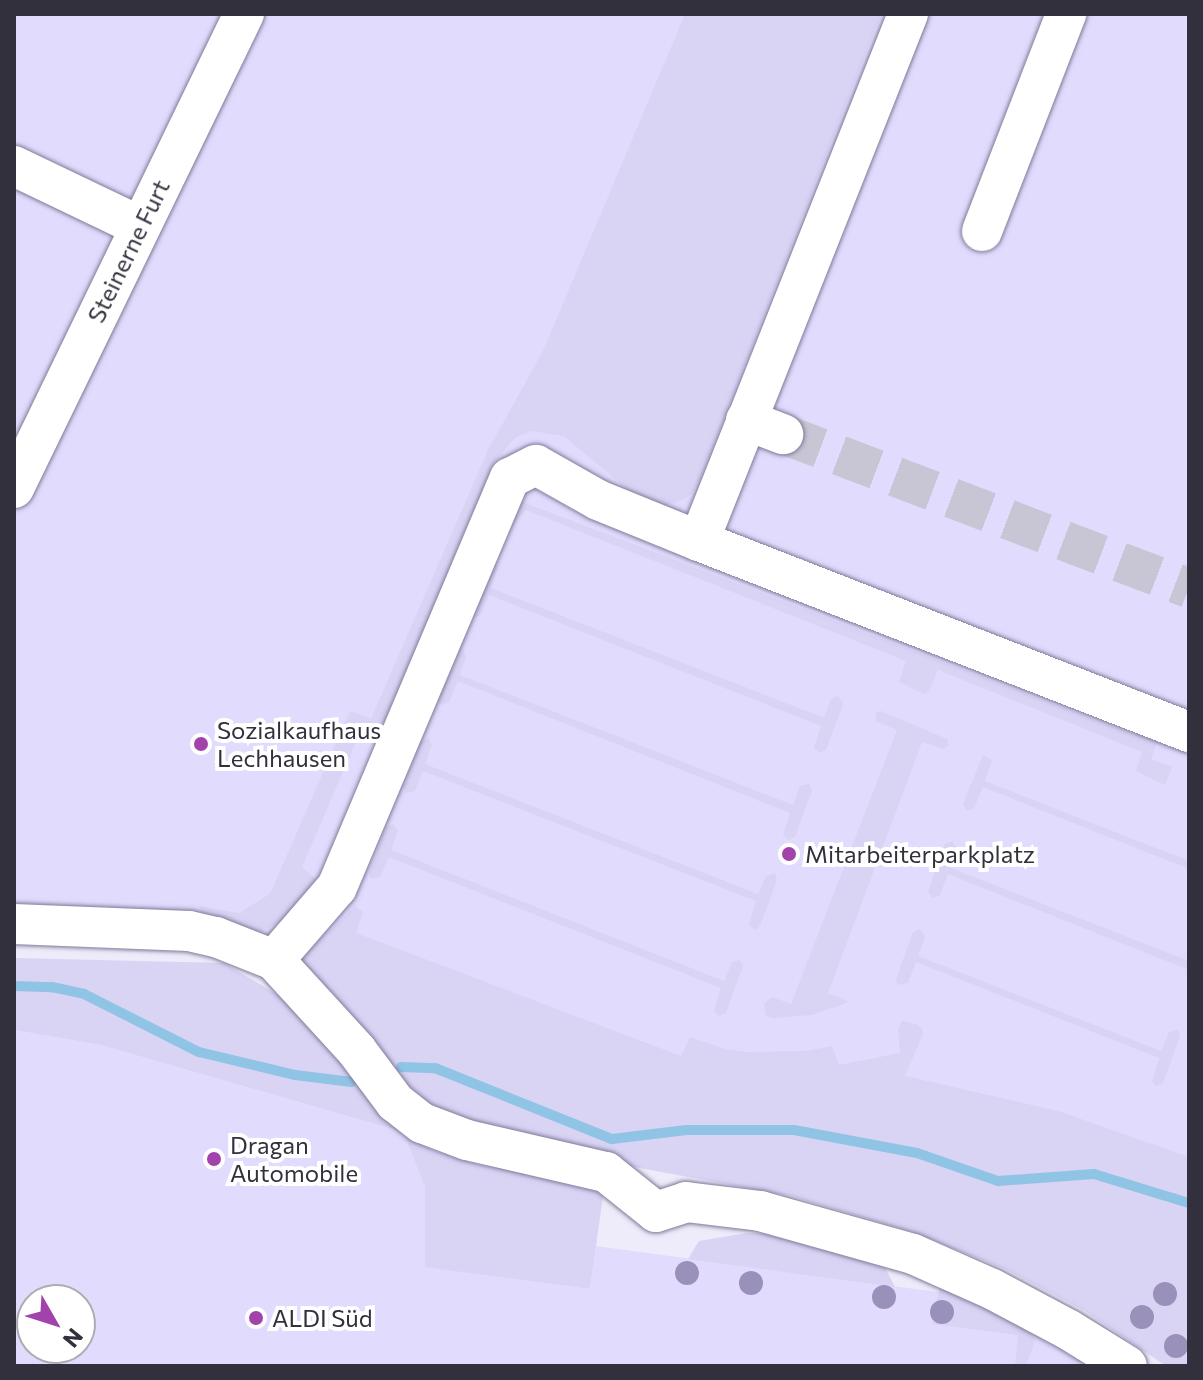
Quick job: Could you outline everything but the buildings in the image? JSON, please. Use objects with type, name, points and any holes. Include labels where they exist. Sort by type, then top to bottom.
[{"type":"street","name":"Steinerne Furt","points":[[14,488],[29,419],[139,226],[244,14]]},
{"type":"street","points":[[699,541],[908,14]]},
{"type":"street","points":[[982,231],[1066,14]]},
{"type":"street","points":[[14,166],[139,226]]},
{"type":"street","points":[[746,420],[783,434]]},
{"type":"street","points":[[274,960],[353,893],[510,478],[536,465],[598,500],[1189,732]]},
{"type":"street","points":[[14,924],[189,931],[216,937],[274,960],[357,1051],[395,1102],[422,1123],[467,1140],[606,1172],[656,1212],[686,1202],[745,1208],[913,1254],[992,1289],[1069,1330],[1127,1366]]},
{"type":"shaded area","points":[[14,14],[1189,14],[1189,1197],[707,1117],[265,950],[14,906]]},
{"type":"shaded area","points":[[685,14],[881,14],[701,477],[692,493],[683,500],[660,507],[633,494],[564,436],[531,431],[516,437],[494,462],[378,742],[359,735],[302,867],[319,882],[290,916],[259,933],[204,917],[199,906],[239,913],[270,894],[350,711],[371,719],[488,450],[543,351]]},
{"type":"shaded area","points":[[520,501],[1134,735],[1148,729],[1158,740],[1151,759],[1172,767],[1165,785],[1136,771],[1142,752],[938,670],[929,691],[924,694],[899,682],[906,661],[526,510],[507,533]]},
{"type":"shaded area","points":[[493,561],[498,567],[491,588],[824,718],[831,699],[838,696],[843,704],[826,750],[820,753],[814,748],[821,726],[489,595],[480,615],[473,618],[469,615]]},
{"type":"shaded area","points":[[462,648],[466,656],[460,675],[793,805],[800,786],[809,784],[812,791],[795,837],[789,840],[783,835],[790,813],[458,681],[449,702],[442,705],[437,700],[456,649]]},
{"type":"shaded area","points":[[881,711],[947,739],[949,745],[943,749],[922,742],[828,993],[849,1002],[812,1015],[766,1016],[764,1004],[772,997],[791,1004],[897,730],[876,721],[876,712]]},
{"type":"shaded area","points":[[428,738],[432,745],[425,764],[758,894],[766,876],[775,873],[777,880],[760,926],[755,930],[749,925],[756,901],[423,771],[415,791],[406,793],[403,787],[421,741]]},
{"type":"shaded area","points":[[983,755],[992,760],[985,781],[1189,861],[1189,869],[983,787],[974,808],[967,811],[963,804]]},
{"type":"shaded area","points":[[393,824],[398,831],[391,850],[724,981],[732,962],[740,960],[743,966],[726,1013],[719,1016],[714,1011],[721,988],[389,857],[380,877],[371,879],[369,873],[386,827]]},
{"type":"shaded area","points":[[952,841],[957,848],[951,868],[1189,961],[1189,970],[948,874],[940,895],[932,898],[928,891],[945,844]]},
{"type":"shaded area","points":[[355,906],[363,912],[356,933],[681,1056],[690,1037],[725,1049],[746,1052],[806,1051],[832,1046],[839,1065],[900,1053],[898,1028],[902,1021],[916,1024],[922,1028],[923,1034],[905,1076],[1058,1111],[1189,1157],[1189,1366],[1166,1366],[1085,1311],[1005,1269],[913,1232],[791,1196],[629,1166],[438,1116],[410,1095],[318,985],[301,958]]},
{"type":"shaded area","points":[[920,929],[925,937],[918,956],[1161,1051],[1169,1032],[1178,1030],[1180,1037],[1163,1083],[1156,1086],[1152,1081],[1159,1058],[916,962],[908,983],[898,985],[896,979],[913,932]]},
{"type":"shaded area","points":[[14,958],[224,963],[283,998],[403,1132],[101,1045],[14,1030]]},
{"type":"shaded area","points":[[14,1030],[101,1045],[403,1132],[425,1187],[425,1266],[590,1289],[596,1246],[967,1296],[1026,1324],[1088,1366],[14,1366]]},
{"type":"shaded area","points":[[403,1132],[432,1150],[479,1165],[577,1179],[603,1196],[590,1289],[425,1267],[425,1187]]},
{"type":"shaded area","points":[[747,1233],[780,1234],[882,1262],[895,1287],[688,1259],[699,1241]]},
{"type":"shaded area","points":[[940,1285],[1026,1324],[1035,1341],[1026,1366],[1015,1366],[1018,1335],[932,1324]]},
{"type":"waterway","points":[[14,986],[52,987],[84,994],[199,1052],[295,1075],[352,1082]]},
{"type":"waterway","points":[[401,1067],[435,1068],[612,1139],[686,1130],[794,1130],[917,1153],[998,1181],[1094,1174],[1189,1203]]},
{"type":"tunnel","points":[[783,434],[1189,588]]},
{"type":"place","name":"Sozialkaufhaus Lechhausen","points":[[201,744]]},
{"type":"place","name":"Mitarbeiterparkplatz","points":[[789,854]]},
{"type":"place","name":"Dragan Automobile","points":[[214,1159]]},
{"type":"place","name":"ALDI Süd","points":[[256,1318]]}]
